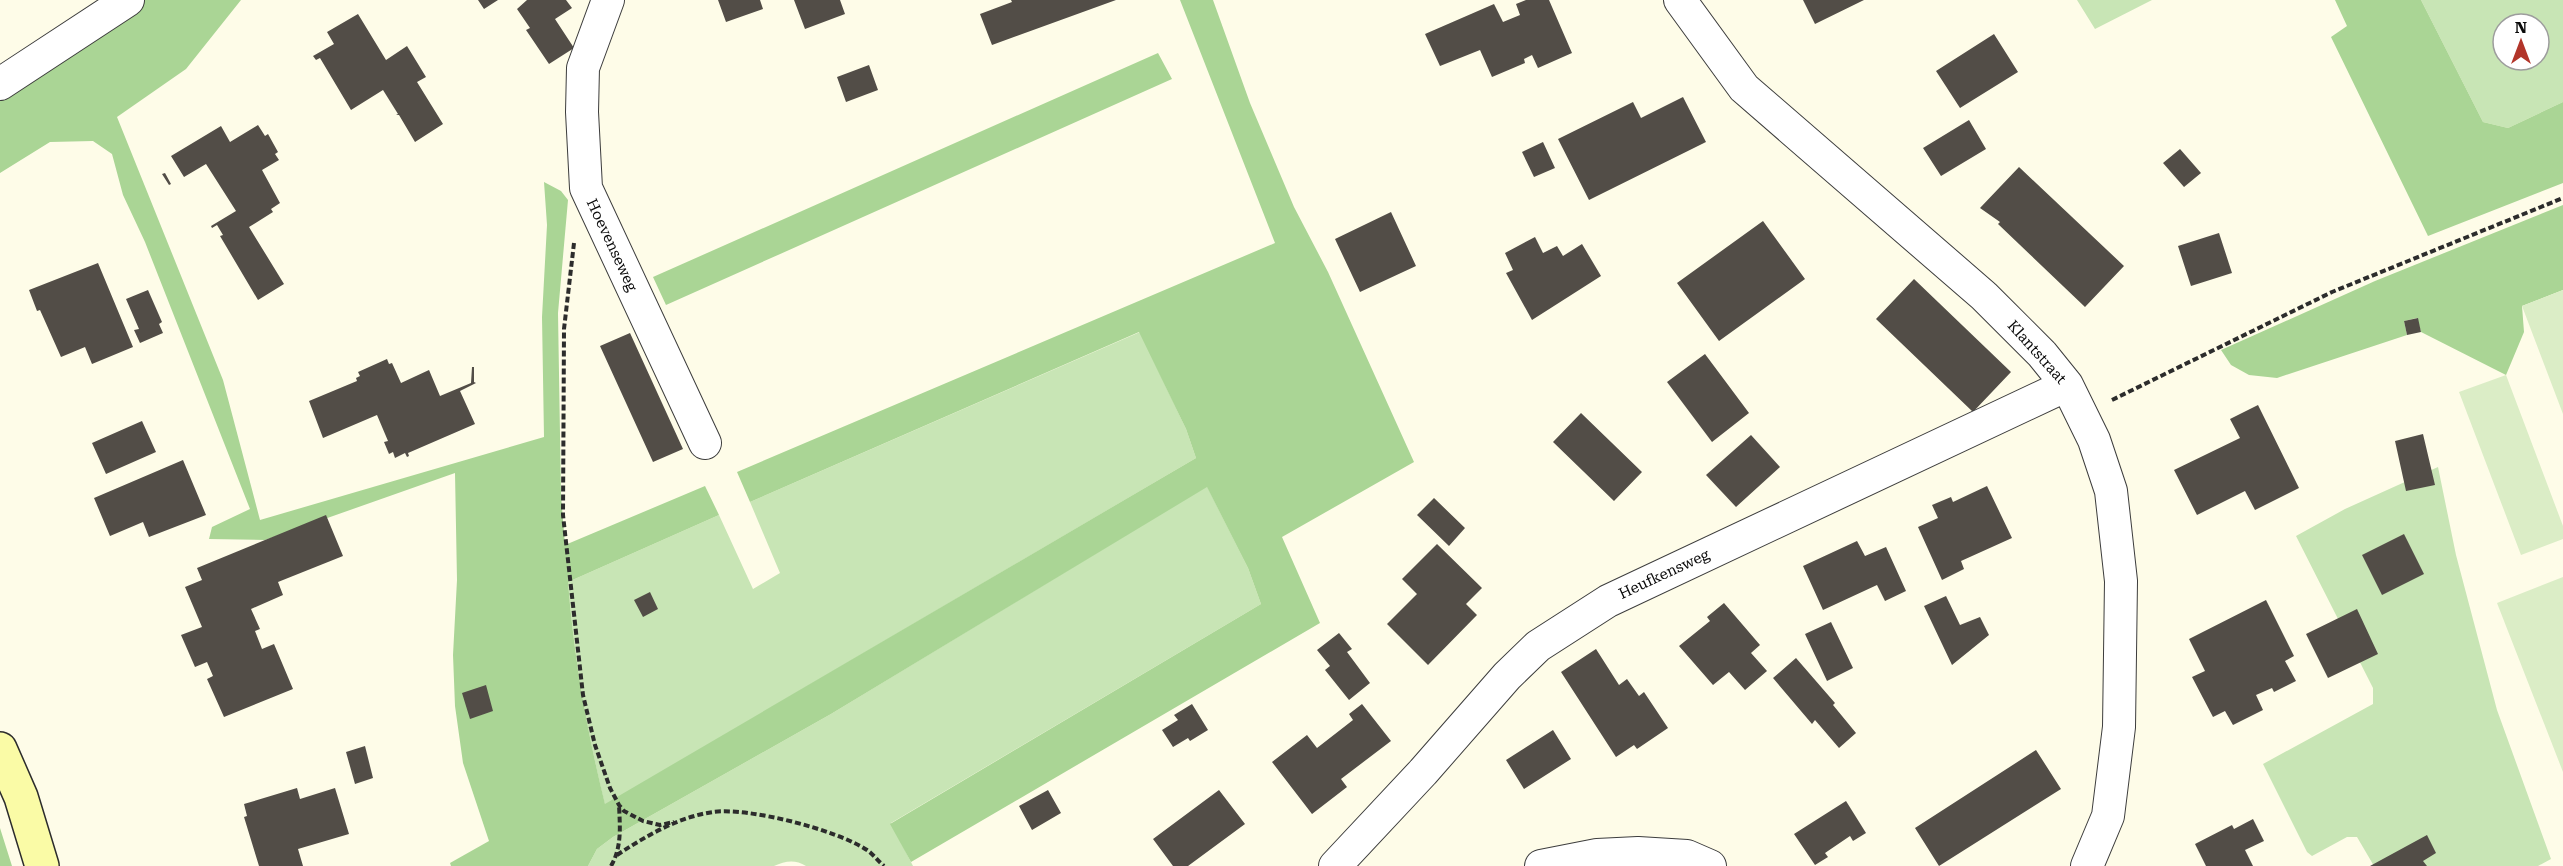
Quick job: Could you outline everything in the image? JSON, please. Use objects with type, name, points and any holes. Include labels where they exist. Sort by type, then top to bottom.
[{"type":"street","points":[[0,84],[128,0]]},
{"type":"street","name":"Hoevenseweg","points":[[608,0],[583,68],[582,112],[586,188],[705,443]]},
{"type":"street","name":"Klantstraat","points":[[1680,0],[1744,88],[1984,296],[2042,354],[2067,385],[2094,440],[2111,491],[2121,581],[2119,727],[2108,816],[2087,866]]},
{"type":"street","name":"Heufkensweg","points":[[1335,866],[1423,772],[1507,676],[1548,640],[1608,601],[2067,385]]},
{"type":"street","points":[[0,748],[21,797],[42,866]]},
{"type":"street","points":[[1541,866],[1597,855],[1638,853],[1687,856],[1710,866]]},
{"type":"path","points":[[2082,415],[2332,292],[2563,198]]},
{"type":"path","points":[[595,211],[580,224],[572,247],[564,329],[562,515],[583,695],[595,745],[609,788],[624,811],[643,821],[660,825],[714,812],[749,814],[835,834],[868,851],[884,866]]},
{"type":"path","points":[[610,866],[617,855],[620,831],[619,805]]},
{"type":"path","points":[[617,855],[674,822]]},
{"type":"green space","points":[[145,0],[241,0],[186,69],[117,117],[223,380],[260,520],[544,437],[542,317],[547,225],[544,182],[561,191],[568,200],[558,313],[561,495],[565,545],[705,486],[719,515],[568,582],[582,694],[605,804],[1196,458],[1186,429],[1139,332],[750,502],[737,472],[1275,243],[1180,0],[1213,0],[1250,103],[1294,207],[1328,272],[1414,462],[1282,537],[1320,623],[911,862],[890,824],[1261,604],[1248,568],[1207,487],[831,714],[613,837],[597,849],[588,866],[451,866],[450,863],[489,841],[463,763],[455,706],[453,655],[457,580],[455,473],[265,540],[209,539],[212,527],[250,509],[145,242],[123,195],[112,154],[93,141],[50,142],[0,173],[0,95]]},
{"type":"green space","points":[[2077,0],[2152,0],[2095,29]]},
{"type":"green space","points":[[2335,0],[2421,0],[2483,122],[2508,128],[2563,102],[2563,183],[2428,236],[2331,37],[2347,26]]},
{"type":"green space","points":[[2421,0],[2563,0],[2563,102],[2508,128],[2483,122]]},
{"type":"green space","points":[[1158,53],[1172,79],[666,305],[653,277]]},
{"type":"green space","points":[[2563,205],[2563,290],[2522,306],[2524,332],[2506,375],[2421,332],[2417,318],[2404,321],[2407,335],[2277,378],[2249,375],[2231,365],[2221,350],[2375,281]]},
{"type":"green space","points":[[2563,290],[2563,414],[2522,306]]},
{"type":"green space","points":[[1140,332],[1186,429],[1196,458],[605,805],[582,694],[568,582],[719,515],[753,589],[780,573],[750,502]]},
{"type":"green space","points":[[2506,375],[2563,526],[2563,539],[2521,555],[2459,392]]},
{"type":"green space","points":[[2438,467],[2456,555],[2497,710],[2551,859],[2538,866],[2374,866],[2357,837],[2347,837],[2312,856],[2307,852],[2263,764],[2373,704],[2373,688],[2296,536],[2345,509]]},
{"type":"green space","points":[[1207,486],[1248,568],[1261,604],[891,823],[913,866],[806,866],[798,862],[790,862],[774,866],[588,866],[597,849],[613,837],[831,714]]},
{"type":"green space","points":[[2563,577],[2563,772],[2497,603]]},
{"type":"green space","points":[[0,828],[12,866],[0,866]]},
{"type":"building","points":[[478,0],[498,0],[484,9]]},
{"type":"building","points":[[527,0],[566,0],[572,8],[555,19],[574,48],[549,64],[526,30],[530,28],[517,9]]},
{"type":"building","points":[[718,0],[760,0],[763,9],[726,22]]},
{"type":"building","points":[[794,0],[840,0],[845,14],[805,29]]},
{"type":"building","points":[[1011,0],[1116,0],[992,45],[980,14],[1012,2]]},
{"type":"building","points":[[1526,0],[1549,0],[1572,53],[1538,68],[1532,55],[1524,59],[1525,63],[1492,77],[1480,50],[1440,66],[1425,34],[1494,4],[1503,22],[1520,15],[1516,4]]},
{"type":"building","points":[[1803,0],[1864,0],[1815,24]]},
{"type":"building","points":[[358,14],[386,60],[407,46],[426,77],[417,82],[443,124],[415,142],[399,115],[396,115],[398,114],[383,90],[351,110],[320,58],[316,60],[313,56],[334,44],[327,32]]},
{"type":"building","points":[[1994,34],[2018,72],[1960,108],[1936,71]]},
{"type":"building","points":[[869,65],[878,90],[846,102],[837,77]]},
{"type":"building","points":[[1683,97],[1706,142],[1589,200],[1558,139],[1633,102],[1641,118]]},
{"type":"building","points":[[1969,120],[1986,149],[1941,176],[1923,148]]},
{"type":"building","points":[[258,125],[265,136],[268,134],[278,152],[275,154],[279,160],[262,170],[280,203],[271,209],[273,212],[249,227],[284,284],[258,300],[220,236],[223,235],[217,225],[212,228],[211,226],[236,211],[206,164],[184,177],[171,156],[221,126],[230,142]]},
{"type":"building","points":[[1543,142],[1555,168],[1534,177],[1522,152]]},
{"type":"building","points":[[2180,149],[2201,173],[2184,187],[2163,163]]},
{"type":"building","points":[[2019,167],[2124,266],[2085,307],[1998,224],[2000,222],[1980,208]]},
{"type":"building","points":[[165,173],[171,184],[169,185],[162,174]]},
{"type":"building","points":[[1391,212],[1416,266],[1360,292],[1335,239]]},
{"type":"building","points":[[1763,221],[1805,279],[1719,341],[1677,283]]},
{"type":"building","points":[[2219,233],[2232,273],[2191,286],[2178,246]]},
{"type":"building","points":[[1535,237],[1543,253],[1557,246],[1563,256],[1582,244],[1601,276],[1532,320],[1506,273],[1513,270],[1505,253]]},
{"type":"building","points":[[98,263],[133,347],[92,364],[85,347],[61,357],[40,310],[37,311],[29,290]]},
{"type":"building","points":[[1914,279],[2011,372],[1973,412],[1876,319]]},
{"type":"building","points":[[148,290],[162,322],[159,324],[163,333],[140,343],[134,330],[139,329],[126,299]]},
{"type":"building","points":[[2418,318],[2421,332],[2407,335],[2404,321]]},
{"type":"building","points":[[630,333],[683,449],[653,462],[600,346]]},
{"type":"building","points":[[1705,354],[1749,413],[1712,442],[1667,382]]},
{"type":"building","points":[[387,359],[389,364],[392,363],[401,383],[429,370],[440,396],[471,383],[472,367],[474,367],[474,382],[476,383],[460,391],[475,424],[408,453],[407,457],[405,453],[395,458],[393,452],[389,454],[384,442],[388,441],[377,415],[323,438],[309,401],[357,381],[356,378],[360,376],[358,372]]},
{"type":"building","points":[[2258,405],[2299,488],[2255,510],[2245,491],[2197,515],[2174,470],[2240,438],[2230,419]]},
{"type":"building","points":[[1581,413],[1642,472],[1614,501],[1553,442]]},
{"type":"building","points":[[142,421],[156,452],[106,474],[92,443]]},
{"type":"building","points":[[2423,434],[2435,485],[2406,491],[2395,441]]},
{"type":"building","points":[[1751,435],[1780,467],[1736,507],[1706,475]]},
{"type":"building","points":[[183,460],[206,515],[149,537],[143,522],[110,536],[94,498]]},
{"type":"building","points":[[1987,486],[2012,538],[1961,561],[1964,569],[1942,580],[1918,527],[1938,518],[1932,505],[1951,497],[1953,502]]},
{"type":"building","points":[[1434,498],[1465,528],[1449,546],[1417,515]]},
{"type":"building","points":[[326,515],[343,556],[278,582],[283,595],[251,609],[260,629],[255,631],[262,649],[274,644],[293,689],[224,717],[207,679],[213,676],[207,662],[195,667],[181,635],[202,627],[185,587],[202,580],[197,568]]},
{"type":"building","points":[[2404,534],[2424,574],[2382,595],[2362,555]]},
{"type":"building","points":[[1857,541],[1865,556],[1886,547],[1906,591],[1885,601],[1877,585],[1823,610],[1803,566]]},
{"type":"building","points":[[1437,544],[1482,588],[1466,604],[1477,615],[1428,665],[1387,624],[1417,594],[1402,579]]},
{"type":"building","points":[[650,592],[658,609],[643,617],[634,600]]},
{"type":"building","points":[[1946,596],[1960,625],[1980,617],[1989,635],[1952,665],[1924,606]]},
{"type":"building","points":[[2266,600],[2294,656],[2285,661],[2296,681],[2274,692],[2272,688],[2256,695],[2263,710],[2233,725],[2225,711],[2213,717],[2192,677],[2205,671],[2189,639]]},
{"type":"building","points":[[1724,603],[1760,645],[1751,653],[1767,671],[1745,690],[1729,672],[1713,685],[1679,646],[1710,621],[1707,617]]},
{"type":"building","points":[[2357,609],[2378,654],[2328,678],[2306,634]]},
{"type":"building","points":[[1831,622],[1853,668],[1827,681],[1805,634]]},
{"type":"building","points":[[1339,633],[1352,649],[1347,652],[1370,683],[1349,700],[1325,670],[1330,666],[1317,650]]},
{"type":"building","points":[[1596,649],[1619,685],[1627,679],[1639,696],[1644,692],[1668,728],[1637,749],[1634,745],[1616,757],[1561,672]]},
{"type":"building","points":[[1796,658],[1835,703],[1833,705],[1856,733],[1839,748],[1815,720],[1812,724],[1773,678]]},
{"type":"building","points":[[486,685],[493,711],[470,719],[462,693]]},
{"type":"building","points":[[1192,704],[1208,730],[1190,741],[1188,738],[1173,747],[1162,730],[1178,720],[1174,715]]},
{"type":"building","points":[[1362,704],[1391,741],[1341,779],[1347,787],[1312,814],[1272,762],[1307,735],[1317,748],[1353,720],[1349,714]]},
{"type":"building","points":[[1553,730],[1571,759],[1524,789],[1506,760]]},
{"type":"building","points":[[365,746],[373,778],[355,784],[346,752]]},
{"type":"building","points":[[2036,750],[2061,789],[1939,866],[1915,828]]},
{"type":"building","points":[[297,788],[300,799],[335,788],[349,834],[298,849],[303,866],[259,866],[244,817],[247,816],[244,804]]},
{"type":"building","points":[[1048,790],[1061,813],[1032,830],[1019,806]]},
{"type":"building","points":[[1219,790],[1245,824],[1188,866],[1173,866],[1153,839]]},
{"type":"building","points":[[1846,801],[1866,833],[1853,841],[1850,836],[1825,853],[1828,857],[1815,865],[1794,834]]},
{"type":"building","points":[[2253,819],[2264,841],[2245,850],[2253,866],[2206,866],[2195,844],[2232,825],[2234,829]]},
{"type":"building","points":[[2427,835],[2436,853],[2423,861],[2427,866],[2370,866]]}]
